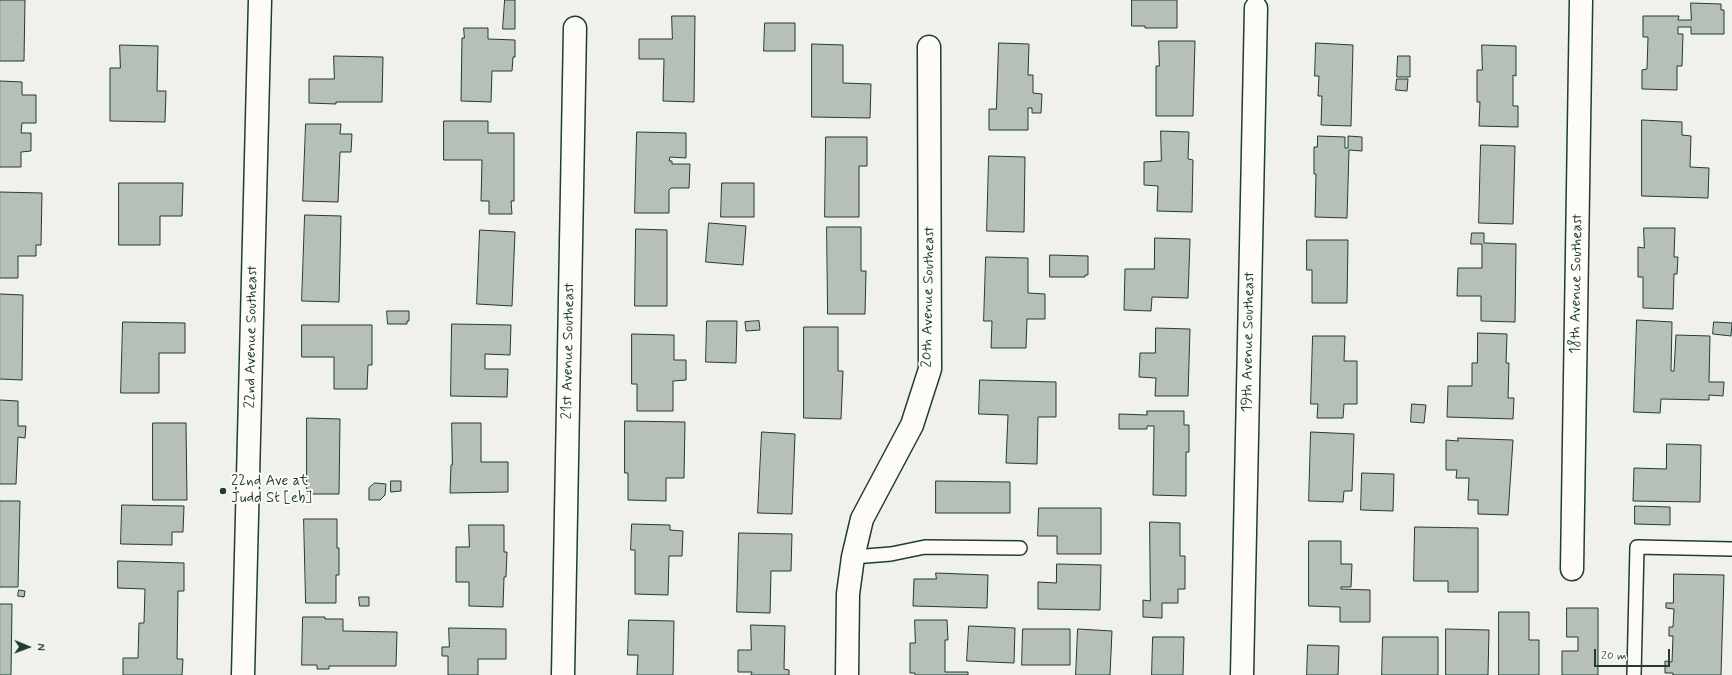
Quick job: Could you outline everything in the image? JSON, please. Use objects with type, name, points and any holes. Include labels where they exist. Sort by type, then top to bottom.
[{"type":"street","name":"22nd Avenue Southeast","points":[[243,675],[260,0]]},
{"type":"street","name":"18th Avenue Southeast","points":[[1572,569],[1581,0]]},
{"type":"street","name":"19th Avenue Southeast","points":[[1242,675],[1256,8]]},
{"type":"street","name":"21st Avenue Southeast","points":[[563,675],[575,28]]},
{"type":"street","name":"20th Avenue Southeast","points":[[847,675],[848,594],[853,557],[862,519],[912,425],[930,369],[929,47]]},
{"type":"lane","points":[[853,557],[891,554],[925,547],[1020,548]]},
{"type":"lane","points":[[1634,675],[1637,547],[1732,550]]},
{"type":"building","points":[[0,0],[25,0],[24,61],[0,61]]},
{"type":"building","points":[[505,0],[515,0],[515,29],[503,29]]},
{"type":"building","points":[[1132,0],[1177,0],[1177,28],[1145,28],[1145,26],[1132,26]]},
{"type":"building","points":[[1691,3],[1721,4],[1721,10],[1724,10],[1724,34],[1691,34],[1691,27],[1678,27],[1678,34],[1683,34],[1682,66],[1677,66],[1677,90],[1642,89],[1642,70],[1647,69],[1648,37],[1643,37],[1643,16],[1679,16],[1678,20],[1691,20]]},
{"type":"building","points":[[672,16],[695,16],[694,102],[663,101],[664,59],[639,59],[639,39],[672,39]]},
{"type":"building","points":[[765,23],[795,23],[795,51],[764,51]]},
{"type":"building","points":[[464,28],[488,28],[488,39],[515,40],[515,57],[513,57],[512,71],[492,71],[491,102],[461,101],[462,38],[464,38]]},
{"type":"building","points":[[1159,41],[1195,41],[1193,116],[1156,116],[1156,66],[1159,66]]},
{"type":"building","points":[[999,43],[1029,44],[1028,75],[1033,75],[1033,93],[1042,94],[1041,113],[1032,113],[1032,108],[1028,108],[1028,130],[989,130],[989,109],[996,109]]},
{"type":"building","points":[[1316,43],[1353,45],[1351,126],[1321,125],[1322,96],[1318,96],[1319,76],[1315,76]]},
{"type":"building","points":[[812,44],[843,45],[843,83],[871,84],[870,118],[812,117]]},
{"type":"building","points":[[120,45],[158,46],[157,91],[166,91],[165,122],[110,121],[110,68],[120,68]]},
{"type":"building","points":[[1482,45],[1516,46],[1516,76],[1513,75],[1513,106],[1518,106],[1518,127],[1479,126],[1480,102],[1477,102],[1477,70],[1482,70]]},
{"type":"building","points":[[334,56],[383,57],[382,102],[336,102],[336,104],[309,103],[309,79],[334,79]]},
{"type":"building","points":[[1398,56],[1410,56],[1410,77],[1397,77]]},
{"type":"building","points":[[1397,79],[1408,79],[1407,91],[1396,90]]},
{"type":"building","points":[[0,81],[22,82],[22,95],[36,95],[36,123],[22,123],[21,133],[31,133],[31,151],[21,152],[21,167],[0,167]]},
{"type":"building","points":[[1642,120],[1682,122],[1682,135],[1691,136],[1690,167],[1709,168],[1708,198],[1642,196]]},
{"type":"building","points":[[444,121],[488,121],[488,133],[514,133],[514,201],[511,201],[512,214],[489,214],[489,201],[481,201],[482,160],[444,160]]},
{"type":"building","points":[[306,124],[341,124],[340,134],[352,134],[351,152],[340,152],[338,202],[303,201]]},
{"type":"building","points":[[1161,131],[1189,132],[1188,159],[1193,160],[1192,212],[1157,211],[1158,186],[1144,185],[1144,162],[1161,161]]},
{"type":"building","points":[[637,132],[686,133],[686,158],[670,157],[669,161],[672,161],[672,164],[690,164],[689,188],[671,188],[669,190],[669,213],[635,213]]},
{"type":"building","points":[[1318,136],[1345,137],[1345,148],[1348,148],[1348,136],[1362,137],[1362,151],[1349,150],[1347,218],[1315,217],[1316,174],[1314,174],[1314,147],[1317,147]]},
{"type":"building","points":[[826,137],[867,137],[867,166],[859,166],[859,217],[825,217]]},
{"type":"building","points":[[1481,145],[1515,146],[1513,224],[1479,223]]},
{"type":"building","points":[[989,156],[1025,157],[1024,232],[987,231]]},
{"type":"building","points":[[119,183],[183,183],[182,216],[160,216],[160,245],[119,245]]},
{"type":"building","points":[[722,183],[754,183],[754,217],[721,217]]},
{"type":"building","points":[[0,192],[42,193],[41,245],[36,245],[36,256],[18,256],[18,278],[0,278]]},
{"type":"building","points":[[305,215],[341,216],[339,302],[302,301]]},
{"type":"building","points":[[709,223],[746,226],[743,265],[706,262]]},
{"type":"building","points":[[827,227],[861,227],[861,271],[866,271],[865,314],[828,314]]},
{"type":"building","points":[[1644,228],[1675,228],[1674,257],[1678,257],[1677,274],[1674,274],[1673,309],[1643,308],[1643,277],[1638,277],[1638,247],[1644,248]]},
{"type":"building","points":[[636,229],[667,230],[667,306],[635,306]]},
{"type":"building","points":[[480,230],[515,232],[512,306],[477,304]]},
{"type":"building","points":[[1472,233],[1484,233],[1484,243],[1516,244],[1515,322],[1481,321],[1481,296],[1457,296],[1458,268],[1482,268],[1482,244],[1471,244]]},
{"type":"building","points":[[1155,238],[1190,239],[1188,298],[1152,297],[1151,311],[1124,310],[1125,269],[1154,269]]},
{"type":"building","points":[[1307,240],[1348,240],[1347,303],[1312,303],[1312,270],[1307,270]]},
{"type":"building","points":[[1050,255],[1088,256],[1088,275],[1085,275],[1085,277],[1050,277]]},
{"type":"building","points":[[986,257],[1028,258],[1028,293],[1045,294],[1045,319],[1027,319],[1026,348],[991,348],[992,321],[984,321]]},
{"type":"building","points":[[0,294],[23,295],[22,380],[0,379]]},
{"type":"building","points":[[387,311],[409,311],[409,321],[407,321],[407,324],[388,324]]},
{"type":"building","points":[[1637,320],[1672,322],[1671,371],[1674,371],[1676,335],[1710,336],[1709,382],[1724,382],[1723,396],[1709,395],[1709,400],[1661,399],[1660,413],[1634,412]]},
{"type":"building","points":[[707,321],[737,321],[736,363],[706,362]]},
{"type":"building","points":[[759,321],[760,330],[746,331],[745,322]]},
{"type":"building","points":[[123,322],[185,323],[185,353],[159,353],[159,393],[121,393]]},
{"type":"building","points":[[1714,322],[1732,323],[1731,336],[1713,334]]},
{"type":"building","points":[[452,324],[511,325],[510,355],[485,354],[485,369],[508,369],[507,397],[451,396]]},
{"type":"building","points":[[302,325],[372,325],[372,365],[368,365],[367,389],[334,389],[334,357],[302,357]]},
{"type":"building","points":[[804,327],[838,327],[838,371],[843,371],[841,419],[804,418]]},
{"type":"building","points":[[1156,328],[1190,329],[1188,396],[1155,396],[1156,378],[1139,377],[1140,353],[1155,353]]},
{"type":"building","points":[[1478,333],[1507,334],[1506,363],[1509,363],[1508,398],[1514,398],[1513,419],[1447,417],[1448,386],[1472,386],[1472,363],[1477,363]]},
{"type":"building","points":[[632,334],[674,335],[674,360],[686,360],[686,380],[673,381],[673,411],[637,411],[637,384],[632,384]]},
{"type":"building","points":[[1313,336],[1345,336],[1344,361],[1357,361],[1357,404],[1344,404],[1343,418],[1317,418],[1318,404],[1311,404]]},
{"type":"building","points":[[980,380],[1056,382],[1056,417],[1038,417],[1037,464],[1006,463],[1008,415],[979,414]]},
{"type":"building","points":[[0,400],[18,401],[18,426],[26,426],[25,438],[18,437],[16,484],[0,484]]},
{"type":"building","points":[[1412,404],[1426,405],[1424,423],[1411,422]]},
{"type":"building","points":[[1147,411],[1184,411],[1184,425],[1189,425],[1189,452],[1186,452],[1186,496],[1153,495],[1154,426],[1147,426],[1147,429],[1119,429],[1119,414],[1147,415]]},
{"type":"building","points":[[307,418],[340,419],[339,494],[307,494]]},
{"type":"building","points":[[625,421],[685,422],[684,478],[666,478],[666,501],[628,500],[628,473],[625,473]]},
{"type":"building","points":[[153,423],[186,423],[187,500],[153,500]]},
{"type":"building","points":[[452,423],[481,423],[481,462],[508,462],[508,492],[450,493]]},
{"type":"building","points":[[762,432],[795,434],[792,514],[758,513]]},
{"type":"building","points":[[1311,432],[1354,434],[1352,491],[1344,491],[1343,502],[1309,501]]},
{"type":"building","points":[[1458,438],[1513,440],[1508,515],[1478,514],[1478,500],[1468,500],[1469,478],[1456,478],[1457,470],[1446,470],[1446,440],[1458,441]]},
{"type":"building","points":[[1667,444],[1701,445],[1700,502],[1633,501],[1634,468],[1666,469]]},
{"type":"building","points":[[1362,473],[1394,474],[1393,511],[1361,510]]},
{"type":"building","points":[[391,481],[401,481],[401,491],[391,492]]},
{"type":"building","points":[[936,481],[1010,482],[1010,513],[936,513]]},
{"type":"building","points":[[375,483],[386,484],[385,495],[380,500],[369,500],[369,488]]},
{"type":"building","points":[[0,501],[20,501],[18,587],[0,587]]},
{"type":"building","points":[[122,505],[184,506],[183,532],[172,532],[172,545],[121,544]]},
{"type":"building","points":[[1635,506],[1670,507],[1670,525],[1635,524]]},
{"type":"building","points":[[1039,508],[1101,508],[1101,554],[1057,554],[1057,536],[1038,536]]},
{"type":"building","points":[[304,519],[337,519],[339,575],[336,575],[336,603],[306,603]]},
{"type":"building","points":[[1150,522],[1180,523],[1180,556],[1185,556],[1185,589],[1178,589],[1178,603],[1162,603],[1162,618],[1143,617],[1143,600],[1150,601]]},
{"type":"building","points":[[632,524],[670,525],[670,530],[683,531],[682,556],[669,556],[668,595],[635,594],[635,550],[631,550]]},
{"type":"building","points":[[469,525],[504,525],[504,552],[507,552],[503,607],[469,606],[469,582],[456,582],[456,547],[469,547]]},
{"type":"building","points":[[1415,527],[1478,528],[1478,592],[1448,592],[1448,581],[1414,581]]},
{"type":"building","points":[[739,533],[792,534],[791,571],[771,571],[770,613],[737,612]]},
{"type":"building","points":[[1309,541],[1341,541],[1341,564],[1352,564],[1351,587],[1341,587],[1341,589],[1370,590],[1370,622],[1340,622],[1340,607],[1309,606]]},
{"type":"building","points":[[118,561],[184,563],[184,591],[178,591],[177,659],[183,659],[182,675],[123,675],[123,658],[138,658],[139,623],[144,623],[145,589],[118,588]]},
{"type":"building","points":[[1057,564],[1101,565],[1100,610],[1038,609],[1038,582],[1056,583]]},
{"type":"building","points":[[936,573],[988,575],[987,608],[913,606],[914,579],[936,579]]},
{"type":"building","points":[[1674,574],[1724,575],[1721,675],[1673,675],[1673,673],[1665,673],[1665,661],[1672,662],[1673,636],[1669,636],[1669,627],[1673,627],[1674,609],[1666,608],[1666,603],[1673,603]]},
{"type":"building","points":[[19,590],[25,591],[24,597],[18,596]]},
{"type":"building","points":[[359,597],[369,597],[369,606],[360,606]]},
{"type":"building","points":[[0,604],[12,604],[11,675],[0,675]]},
{"type":"building","points":[[1567,608],[1598,608],[1598,675],[1562,675],[1562,651],[1578,651],[1578,637],[1567,637]]},
{"type":"building","points":[[1499,612],[1529,612],[1529,640],[1539,640],[1539,675],[1499,675]]},
{"type":"building","points":[[303,617],[343,619],[343,631],[397,632],[396,666],[329,666],[329,669],[317,669],[317,665],[302,665]]},
{"type":"building","points":[[629,620],[674,621],[673,675],[637,675],[638,655],[628,655]]},
{"type":"building","points":[[915,620],[947,620],[948,640],[945,640],[945,672],[968,672],[968,675],[915,675],[915,673],[910,673],[910,643],[915,643]]},
{"type":"building","points":[[751,625],[785,626],[784,669],[789,670],[789,675],[751,675],[752,672],[738,672],[738,650],[751,650]]},
{"type":"building","points":[[969,626],[1015,628],[1014,663],[967,661]]},
{"type":"building","points":[[449,628],[506,629],[506,659],[478,659],[478,675],[448,675],[448,656],[442,656],[442,647],[449,647]]},
{"type":"building","points":[[1023,629],[1070,629],[1070,665],[1022,665]]},
{"type":"building","points":[[1078,629],[1112,631],[1110,675],[1076,675]]},
{"type":"building","points":[[1446,629],[1489,630],[1488,675],[1446,675]]},
{"type":"building","points":[[1153,637],[1184,637],[1183,675],[1152,675]]},
{"type":"building","points":[[1383,637],[1438,637],[1438,675],[1382,675]]},
{"type":"building","points":[[1308,645],[1339,646],[1338,675],[1307,675]]},
{"type":"place","name":"22nd Ave at Judd St [eb]","points":[[223,491]]}]
